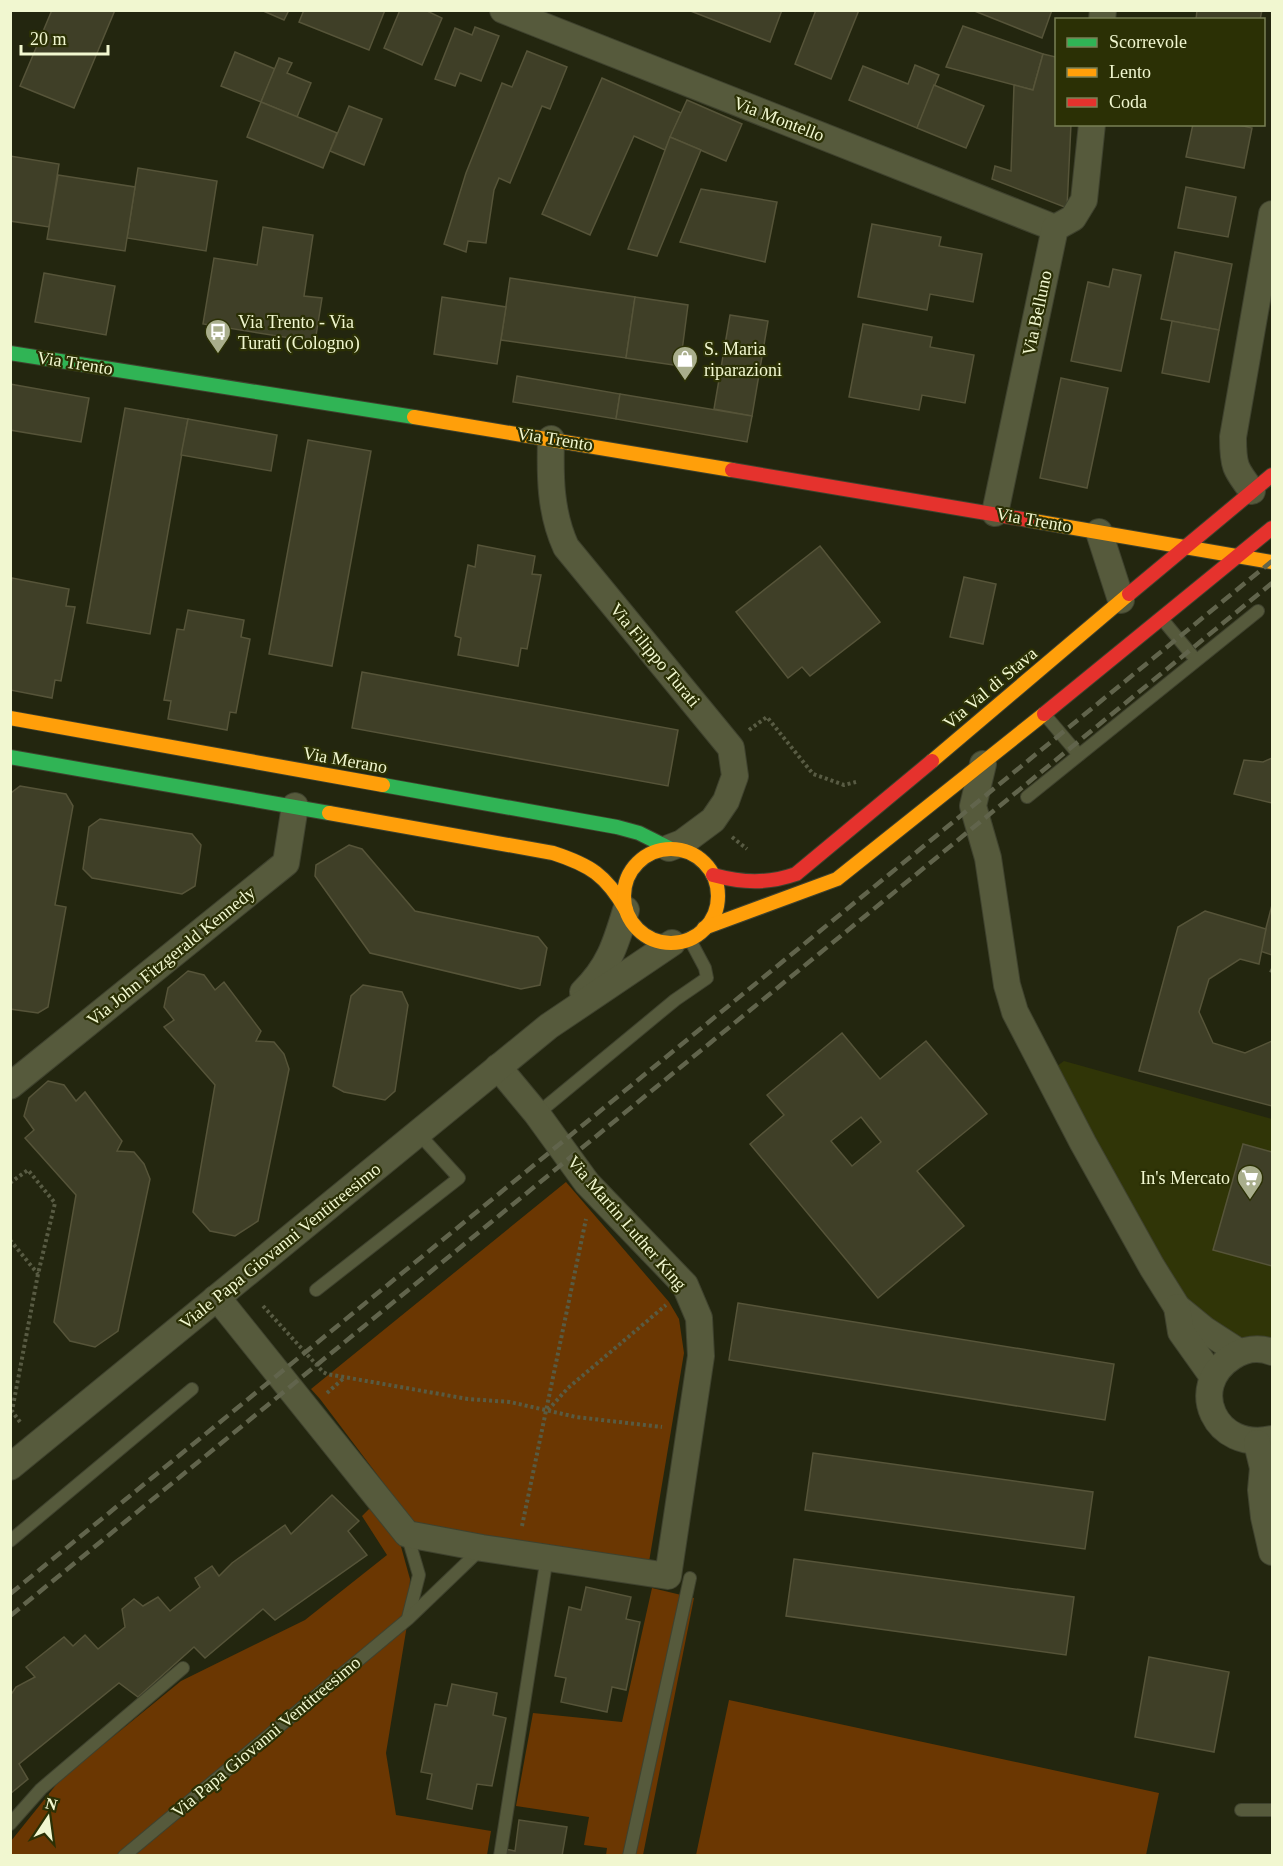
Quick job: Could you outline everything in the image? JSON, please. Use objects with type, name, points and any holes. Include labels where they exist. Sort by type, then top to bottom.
[{"type":"street","name":"Via Montello","points":[[503,10],[1055,228]]},
{"type":"street","points":[[1055,228],[1073,218],[1084,200],[1092,126]]},
{"type":"street","points":[[1252,491],[1235,468],[1233,437],[1272,213]]},
{"type":"street","name":"Via Belluno","points":[[995,513],[1055,228]]},
{"type":"street","name":"Via Trento","points":[[10,353],[551,438],[1272,562]]},
{"type":"street","name":"Via Filippo Turati","points":[[551,438],[550,480],[557,528],[566,547],[731,748],[735,776],[726,801],[713,820],[682,843],[669,848]]},
{"type":"street","name":"Via Val di Stava","points":[[713,875],[738,883],[758,884],[773,882],[796,874],[1272,475]]},
{"type":"street","points":[[704,928],[837,879],[1045,714],[1272,528]]},
{"type":"street","points":[[1099,532],[1121,600]]},
{"type":"street","name":"Via Merano","points":[[10,718],[617,827],[639,833],[669,848]]},
{"type":"street","points":[[10,757],[553,853],[582,863],[604,877],[615,889],[631,920],[641,932],[656,940],[681,940],[698,934],[709,922],[716,908],[718,891],[713,875],[704,862],[690,853],[669,848],[653,852],[639,860],[629,874],[624,889],[626,910]]},
{"type":"street","points":[[983,764],[973,806],[988,858],[1007,985],[1015,1012],[1041,1065],[1177,1307],[1181,1332],[1213,1377]]},
{"type":"street","name":"Via John Fitzgerald Kennedy","points":[[10,1086],[286,863],[296,806]]},
{"type":"street","name":"Viale Papa Giovanni Ventitreesimo","points":[[549,1026],[599,976],[614,950],[626,910]]},
{"type":"street","name":"Viale Papa Giovanni Ventitreesimo","points":[[10,1467],[549,1026],[681,940]]},
{"type":"street","name":"Via Martin Luther King","points":[[498,1067],[537,1114],[587,1183],[684,1285],[699,1318],[702,1356],[692,1422],[679,1577]]},
{"type":"street","points":[[215,1299],[224,1306],[407,1534],[482,1548],[679,1577]]},
{"type":"street","points":[[1177,1307],[1205,1330],[1239,1352]]},
{"type":"street","points":[[1272,1352],[1254,1349],[1239,1352],[1223,1363],[1213,1377],[1209,1394],[1211,1410],[1229,1434],[1241,1440],[1265,1441],[1261,1490],[1264,1518],[1272,1552]]},
{"type":"lane","points":[[1027,797],[1258,611]]},
{"type":"lane","points":[[1162,618],[1196,660]]},
{"type":"lane","points":[[1045,714],[1079,755]]},
{"type":"lane","points":[[537,1114],[675,1000],[706,978],[705,968],[681,940]]},
{"type":"lane","points":[[316,1290],[459,1178],[418,1133]]},
{"type":"lane","points":[[10,1541],[192,1389]]},
{"type":"lane","points":[[407,1534],[419,1575],[408,1619]]},
{"type":"lane","name":"Via Papa Giovanni Ventitreesimo","points":[[124,1856],[408,1619],[482,1548]]},
{"type":"lane","points":[[500,1856],[547,1557]]},
{"type":"lane","points":[[629,1856],[679,1577]]},
{"type":"lane","points":[[10,1824],[41,1789],[183,1668]]},
{"type":"lane","points":[[1241,1810],[1272,1810]]},
{"type":"path","points":[[728,744],[767,717],[813,774],[844,784],[866,780]]},
{"type":"path","points":[[730,835],[753,855]]},
{"type":"path","points":[[10,1183],[28,1170],[55,1203],[38,1274],[12,1411],[20,1422]]},
{"type":"path","points":[[516,1553],[587,1211],[587,1183]]},
{"type":"path","points":[[10,1240],[38,1274]]},
{"type":"path","points":[[547,1410],[568,1388],[669,1302],[684,1285]]},
{"type":"path","points":[[260,1303],[323,1372],[468,1399],[510,1402],[576,1416],[671,1428],[692,1422]]},
{"type":"path","points":[[15,1426],[29,1414]]},
{"type":"shaded area","points":[[1064,1061],[1272,1119],[1272,1352],[1205,1330],[1046,1074]]},
{"type":"shaded area","points":[[566,1182],[669,1302],[679,1319],[684,1353],[649,1562],[416,1526],[311,1389]]},
{"type":"shaded area","points":[[371,1507],[400,1543],[410,1579],[408,1619],[386,1753],[396,1815],[491,1831],[487,1855],[11,1856],[11,1841],[60,1780],[181,1681],[305,1620],[387,1555],[362,1516]]},
{"type":"shaded area","points":[[652,1588],[694,1598],[643,1855],[606,1855],[607,1848],[584,1845],[589,1817],[516,1806],[533,1713],[622,1722]]},
{"type":"shaded area","points":[[729,1700],[1159,1793],[1146,1855],[696,1855]]},
{"type":"building","points":[[52,10],[115,10],[74,108],[20,86]]},
{"type":"building","points":[[261,10],[289,10],[284,20]]},
{"type":"building","points":[[304,10],[385,10],[369,50],[299,22]]},
{"type":"building","points":[[400,10],[425,10],[442,18],[422,65],[384,48]]},
{"type":"building","points":[[688,10],[782,10],[770,42]]},
{"type":"building","points":[[816,10],[859,10],[831,79],[795,64]]},
{"type":"building","points":[[972,10],[1052,10],[1042,38]]},
{"type":"building","points":[[1197,10],[1262,10],[1260,18],[1196,18]]},
{"type":"building","points":[[963,26],[1043,54],[1033,90],[946,67]]},
{"type":"building","points":[[475,27],[499,36],[481,81],[460,73],[455,86],[435,79],[455,28],[472,35]]},
{"type":"building","points":[[527,51],[567,67],[550,109],[542,106],[510,183],[499,178],[494,190],[486,243],[468,241],[466,252],[444,244],[466,173],[502,83],[512,87]]},
{"type":"building","points":[[235,52],[275,69],[261,102],[221,86]]},
{"type":"building","points":[[1043,54],[1055,57],[1055,126],[1071,126],[1067,208],[992,179],[995,166],[1011,171],[1014,85],[1033,90]]},
{"type":"building","points":[[279,58],[292,63],[287,73],[311,83],[297,117],[261,102]]},
{"type":"building","points":[[915,65],[939,75],[917,128],[849,100],[863,66],[908,84]]},
{"type":"building","points":[[602,78],[681,113],[665,150],[634,136],[590,235],[542,214]]},
{"type":"building","points":[[934,85],[984,106],[966,148],[917,128]]},
{"type":"building","points":[[687,100],[742,124],[726,161],[670,137]]},
{"type":"building","points":[[261,102],[337,133],[323,168],[247,137]]},
{"type":"building","points":[[349,106],[382,119],[364,165],[330,151]]},
{"type":"building","points":[[1193,126],[1252,128],[1244,168],[1186,157]]},
{"type":"building","points":[[670,137],[701,150],[657,256],[628,249]]},
{"type":"building","points":[[10,156],[59,164],[49,227],[10,221]]},
{"type":"building","points":[[138,168],[217,181],[206,251],[127,238]]},
{"type":"building","points":[[58,175],[135,187],[125,251],[47,239]]},
{"type":"building","points":[[1186,187],[1236,197],[1228,237],[1178,228]]},
{"type":"building","points":[[701,189],[777,202],[765,262],[680,242]]},
{"type":"building","points":[[872,224],[941,237],[939,246],[982,254],[973,302],[930,294],[927,310],[858,297]]},
{"type":"building","points":[[263,227],[313,235],[304,296],[322,298],[315,342],[203,324],[214,258],[257,265]]},
{"type":"building","points":[[1175,252],[1232,264],[1219,330],[1161,319]]},
{"type":"building","points":[[1113,269],[1141,275],[1121,371],[1071,361],[1088,282],[1109,287]]},
{"type":"building","points":[[44,273],[115,286],[106,335],[35,322]]},
{"type":"building","points":[[510,278],[635,297],[626,358],[501,340]]},
{"type":"building","points":[[442,297],[506,307],[497,364],[434,354]]},
{"type":"building","points":[[635,297],[688,305],[680,366],[626,358]]},
{"type":"building","points":[[730,315],[768,321],[752,416],[714,409]]},
{"type":"building","points":[[1172,321],[1219,330],[1209,382],[1162,373]]},
{"type":"building","points":[[863,324],[932,337],[930,347],[974,355],[965,403],[922,395],[919,410],[849,397]]},
{"type":"building","points":[[517,376],[620,394],[616,419],[513,402]]},
{"type":"building","points":[[1061,378],[1108,388],[1087,488],[1040,478]]},
{"type":"building","points":[[10,384],[89,398],[81,442],[10,430]]},
{"type":"building","points":[[620,394],[752,416],[747,442],[616,419]]},
{"type":"building","points":[[125,408],[188,419],[150,634],[87,623]]},
{"type":"building","points":[[188,419],[277,435],[271,471],[181,455]]},
{"type":"building","points":[[308,440],[371,451],[332,666],[269,654]]},
{"type":"building","points":[[478,545],[535,556],[532,574],[541,575],[527,649],[521,648],[518,666],[458,655],[461,638],[455,636],[468,565],[475,567]]},
{"type":"building","points":[[820,546],[880,622],[810,676],[802,667],[788,678],[736,612]]},
{"type":"building","points":[[964,577],[996,584],[983,644],[950,637]]},
{"type":"building","points":[[12,578],[69,589],[66,606],[75,607],[61,681],[55,680],[52,698],[10,690],[10,588]]},
{"type":"building","points":[[188,610],[244,620],[241,637],[250,639],[236,713],[230,712],[227,730],[168,719],[171,701],[164,700],[177,629],[184,630]]},
{"type":"building","points":[[362,672],[678,730],[668,786],[352,728]]},
{"type":"building","points":[[1272,758],[1272,803],[1234,794],[1244,760],[1263,762]]},
{"type":"building","points":[[20,786],[66,794],[73,806],[55,905],[66,907],[48,1007],[38,1013],[10,1009],[10,798],[11,793]]},
{"type":"building","points":[[100,819],[192,834],[201,845],[195,886],[182,894],[92,878],[83,869],[89,827]]},
{"type":"building","points":[[349,845],[362,849],[415,911],[538,937],[547,948],[540,985],[521,989],[370,953],[315,876],[316,865]]},
{"type":"building","points":[[1272,905],[1272,955],[1260,951]]},
{"type":"building","points":[[1205,911],[1266,929],[1259,964],[1240,959],[1209,979],[1199,1012],[1213,1043],[1245,1053],[1272,1041],[1272,1106],[1139,1071],[1178,927]]},
{"type":"building","points":[[188,971],[204,975],[215,990],[224,982],[261,1031],[256,1041],[274,1042],[284,1054],[289,1069],[258,1221],[235,1236],[210,1231],[193,1212],[215,1085],[164,1027],[174,1020],[164,1007],[168,988]]},
{"type":"building","points":[[363,985],[402,992],[408,1005],[395,1091],[385,1100],[344,1092],[333,1086],[351,996]]},
{"type":"building","points":[[842,1033],[880,1079],[926,1041],[987,1114],[917,1171],[964,1226],[878,1298],[750,1144],[784,1115],[767,1095]],"holes":[[[861,1117],[881,1142],[852,1166],[831,1141]]]},
{"type":"building","points":[[48,1081],[64,1085],[76,1101],[85,1092],[122,1141],[117,1151],[134,1152],[144,1164],[150,1179],[118,1331],[95,1347],[70,1341],[54,1322],[76,1195],[25,1138],[34,1130],[24,1116],[29,1098]]},
{"type":"building","name":"In's Mercato","points":[[1243,1144],[1272,1152],[1272,1266],[1213,1250]]},
{"type":"building","points":[[738,1303],[1114,1364],[1105,1420],[729,1360]]},
{"type":"building","points":[[813,1453],[1093,1492],[1085,1549],[805,1510]]},
{"type":"building","points":[[332,1495],[359,1521],[348,1531],[367,1555],[275,1620],[263,1609],[205,1658],[194,1647],[138,1697],[119,1683],[19,1764],[28,1779],[10,1794],[10,1696],[16,1687],[35,1677],[26,1667],[64,1637],[73,1646],[85,1635],[98,1649],[125,1627],[122,1609],[134,1599],[143,1606],[158,1597],[170,1611],[200,1587],[195,1578],[212,1566],[219,1576],[232,1563],[285,1525],[291,1534]]},
{"type":"building","points":[[794,1559],[1074,1597],[1066,1655],[786,1616]]},
{"type":"building","points":[[586,1587],[631,1597],[626,1619],[640,1622],[626,1690],[612,1687],[607,1712],[561,1702],[566,1678],[555,1676],[569,1607],[581,1610]]},
{"type":"building","points":[[1149,1657],[1229,1672],[1214,1752],[1135,1737]]},
{"type":"building","points":[[452,1684],[497,1693],[493,1715],[506,1718],[492,1786],[477,1784],[472,1809],[427,1799],[432,1774],[421,1772],[435,1704],[447,1706]]},
{"type":"building","points":[[519,1820],[567,1827],[562,1856],[503,1856],[505,1849],[515,1851]]},
{"type":"railway","points":[[10,1594],[1272,561]]},
{"type":"railway","points":[[10,1616],[1272,583]]},
{"type":"traffic: fast","points":[[10,353],[414,417]]},
{"type":"traffic: fast","points":[[10,757],[329,813]]},
{"type":"traffic: fast","points":[[383,785],[617,827],[639,833],[669,848]]},
{"type":"traffic: slow","points":[[414,417],[732,470]]},
{"type":"traffic: slow","points":[[1028,520],[1272,562]]},
{"type":"traffic: slow","points":[[932,761],[1129,594]]},
{"type":"traffic: slow","points":[[704,928],[837,879],[1044,714]]},
{"type":"traffic: slow","points":[[10,718],[383,785]]},
{"type":"traffic: slow","points":[[329,813],[553,853],[577,862],[596,873],[611,888],[626,910]]},
{"type":"traffic: slow","points":[[671,849],[689,853],[704,863],[714,878],[718,896],[714,914],[704,929],[689,939],[671,943],[653,939],[638,929],[628,914],[624,896],[628,878],[638,863],[653,853],[671,849]]},
{"type":"traffic: jam","points":[[732,470],[1028,520]]},
{"type":"traffic: jam","points":[[1129,594],[1272,475]]},
{"type":"traffic: jam","points":[[1044,714],[1272,528]]},
{"type":"traffic: jam","points":[[713,875],[735,880],[755,881],[775,880],[796,874],[932,761]]},
{"type":"place","name":"Via Trento - Via Turati (Cologno)","points":[[218,355]]},
{"type":"place","name":"S. Maria riparazioni","points":[[685,382]]},
{"type":"place","name":"In's Mercato","points":[[1250,1201]]}]
